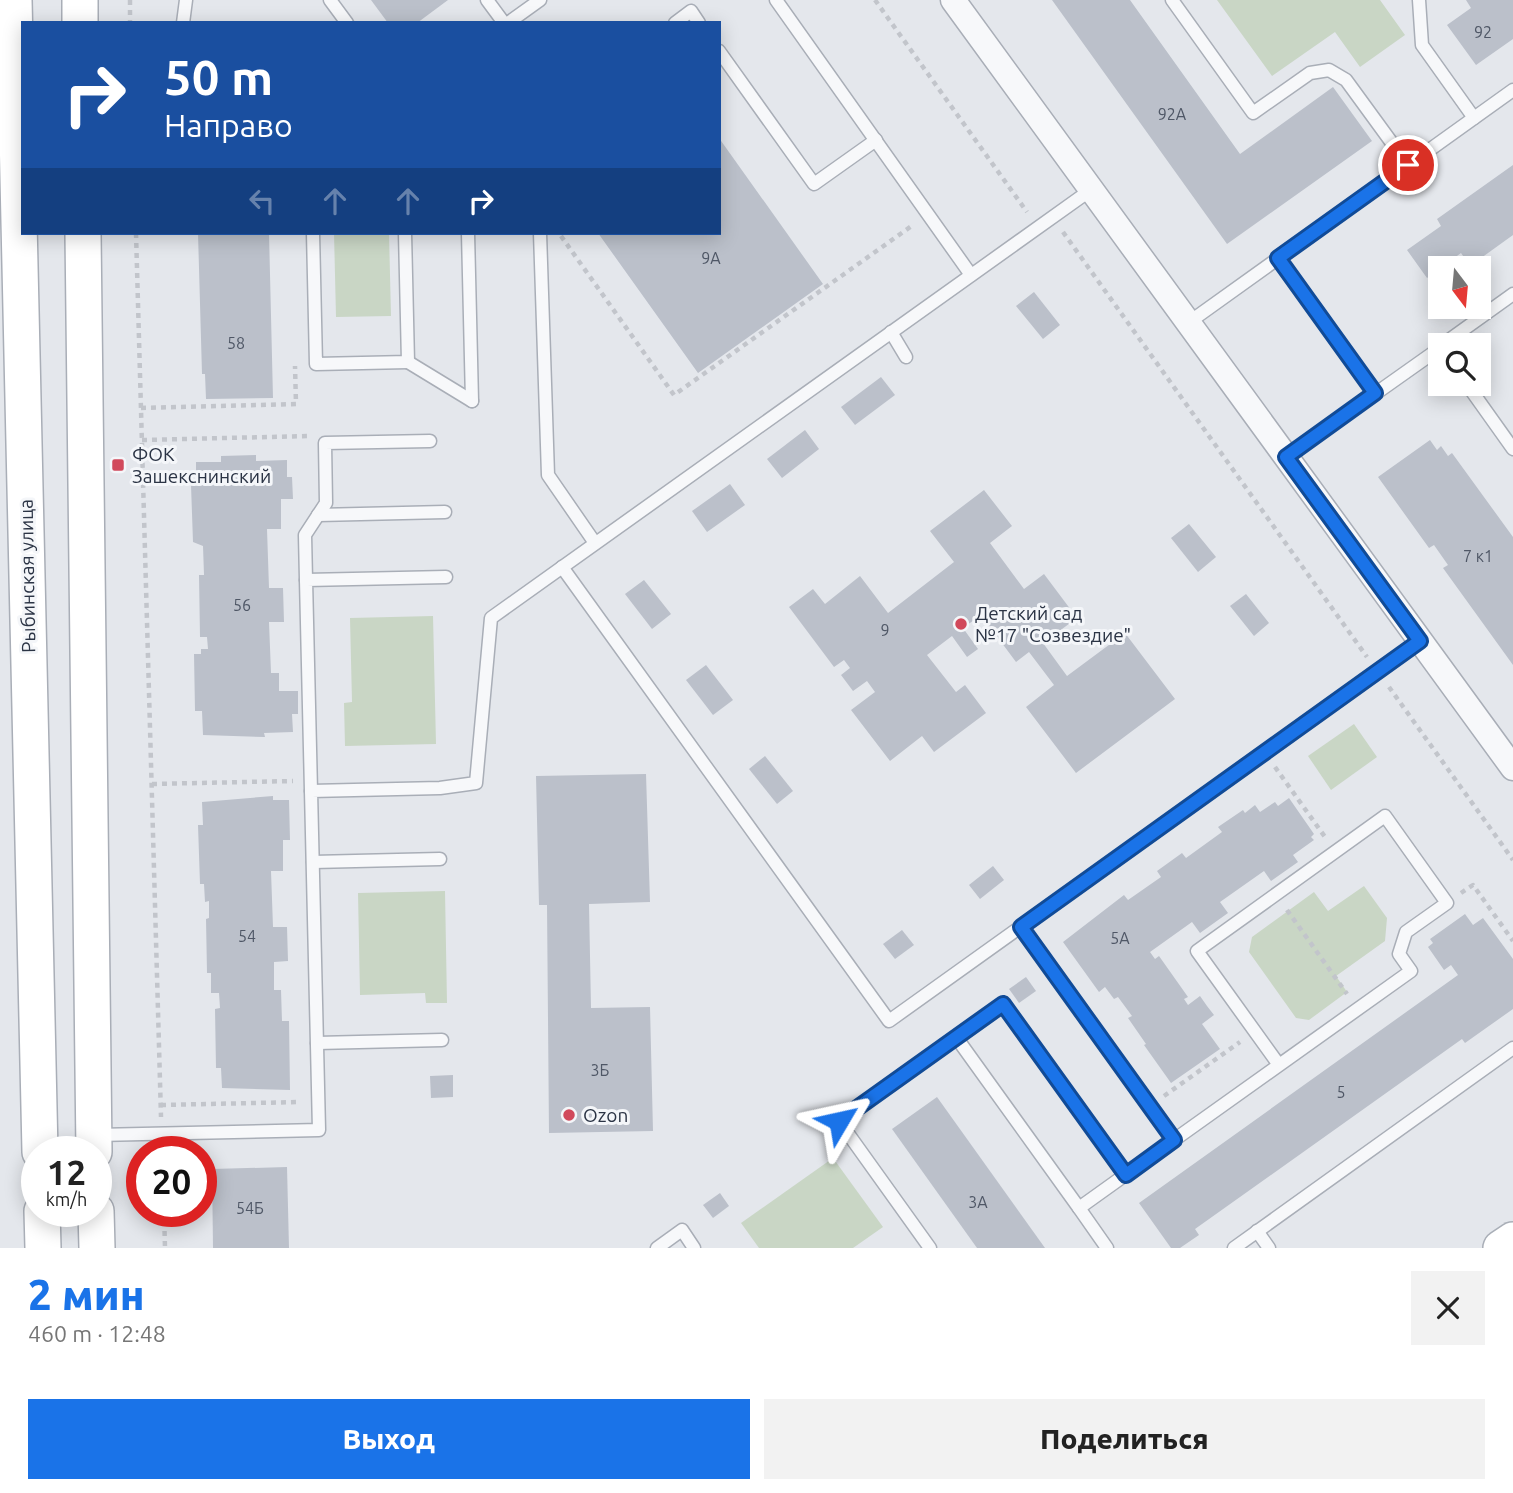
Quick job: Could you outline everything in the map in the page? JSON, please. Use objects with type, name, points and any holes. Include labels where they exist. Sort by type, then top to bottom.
[{"type":"main road","name":"Рыбинская улица","points":[[14,0],[40,1136]]},
{"type":"main road","points":[[80,0],[80,21]]},
{"type":"main road","points":[[83,235],[94,1136]]},
{"type":"main road","points":[[42,1227],[43,1248]]},
{"type":"main road","points":[[96,1227],[97,1248]]},
{"type":"main road","points":[[1501,1248],[1513,1240]]},
{"type":"street","points":[[953,0],[1513,768]]},
{"type":"lane","points":[[183,21],[186,0]]},
{"type":"lane","points":[[330,0],[346,21]]},
{"type":"lane","points":[[487,0],[504,21]]},
{"type":"lane","points":[[509,21],[540,0]]},
{"type":"lane","points":[[776,0],[971,275]]},
{"type":"lane","points":[[1172,0],[1253,113],[1310,73],[1329,70],[1346,80],[1408,165]]},
{"type":"lane","points":[[1419,0],[1422,45],[1474,118]]},
{"type":"lane","points":[[678,21],[691,11],[698,21]]},
{"type":"lane","points":[[721,54],[814,184],[876,140]]},
{"type":"lane","points":[[1188,323],[1513,90]]},
{"type":"lane","points":[[311,786],[440,788],[476,783],[491,618],[1092,189]]},
{"type":"lane","points":[[313,235],[316,364],[408,362],[472,401],[468,235]]},
{"type":"lane","points":[[405,235],[408,362]]},
{"type":"lane","points":[[540,235],[548,475],[595,543]]},
{"type":"lane","points":[[1278,258],[1375,393]]},
{"type":"lane","points":[[1459,333],[1513,294]]},
{"type":"lane","points":[[891,332],[906,357]]},
{"type":"lane","points":[[1286,457],[1428,355]]},
{"type":"lane","points":[[1475,396],[1513,449]]},
{"type":"lane","points":[[112,1141],[161,1134],[319,1130],[305,535],[326,503],[325,443],[430,441]]},
{"type":"lane","points":[[318,515],[445,512]]},
{"type":"lane","points":[[562,567],[889,1021],[1420,641]]},
{"type":"lane","points":[[306,580],[446,577]]},
{"type":"lane","points":[[1079,1208],[1411,971],[1399,954],[1406,932],[1447,903],[1385,817],[1197,951],[1279,1065]]},
{"type":"lane","points":[[313,862],[440,859]]},
{"type":"lane","points":[[1021,927],[1174,1140]]},
{"type":"lane","points":[[930,1248],[839,1121],[1003,1004],[1126,1175]]},
{"type":"lane","points":[[956,1037],[1107,1248]]},
{"type":"lane","points":[[317,1043],[442,1040]]},
{"type":"lane","points":[[1234,1248],[1513,1048]]},
{"type":"lane","points":[[657,1248],[682,1230],[694,1248]]},
{"type":"lane","points":[[1257,1231],[1269,1248]]},
{"type":"path","points":[[130,0],[130,21]]},
{"type":"path","points":[[876,0],[1037,227]]},
{"type":"path","points":[[560,235],[674,395],[928,215]]},
{"type":"path","points":[[1053,217],[1513,860]]},
{"type":"path","points":[[136,235],[161,1134]]},
{"type":"path","points":[[141,408],[296,404],[295,365],[316,364]]},
{"type":"path","points":[[142,440],[324,436],[325,443]]},
{"type":"path","points":[[1265,753],[1336,851]]},
{"type":"path","points":[[152,785],[311,786]]},
{"type":"path","points":[[1447,903],[1473,885],[1513,941]]},
{"type":"path","points":[[1276,895],[1358,1009]]},
{"type":"path","points":[[1150,1106],[1255,1031]]},
{"type":"path","points":[[161,1105],[319,1101]]},
{"type":"path","points":[[164,1227],[165,1248]]},
{"type":"green space","points":[[1217,0],[1380,0],[1405,35],[1360,67],[1335,32],[1272,76]]},
{"type":"green space","points":[[334,235],[389,235],[391,316],[336,317]]},
{"type":"green space","points":[[433,616],[436,744],[345,746],[344,703],[352,702],[350,618]]},
{"type":"green space","points":[[1354,724],[1377,757],[1331,790],[1308,756]]},
{"type":"green space","points":[[1364,886],[1387,918],[1385,941],[1336,976],[1347,992],[1309,1020],[1296,1018],[1249,952],[1252,937],[1314,892],[1328,911]]},
{"type":"green space","points":[[445,891],[447,1003],[426,1003],[425,993],[360,995],[358,893]]},
{"type":"green space","points":[[833,1158],[883,1227],[853,1248],[759,1248],[741,1223]]},
{"type":"building","points":[[371,0],[448,0],[420,21],[387,21]]},
{"type":"building","points":[[1052,0],[1130,0],[1240,154],[1333,87],[1372,141],[1227,244]]},
{"type":"building","points":[[1466,0],[1513,0],[1513,39],[1476,65],[1447,25],[1471,8]]},
{"type":"building","points":[[721,141],[823,284],[698,373],[599,235],[721,235]]},
{"type":"building","points":[[1513,165],[1513,235],[1484,256],[1463,256],[1461,253],[1457,256],[1428,256],[1427,278],[1407,250],[1441,226],[1437,219]]},
{"type":"building","points":[[198,235],[269,235],[273,398],[206,399],[205,374],[202,374]]},
{"type":"building","points":[[1034,292],[1060,325],[1043,339],[1016,306]]},
{"type":"building","points":[[881,377],[895,395],[855,425],[841,407]]},
{"type":"building","points":[[805,430],[819,449],[782,478],[767,459]]},
{"type":"building","points":[[1430,440],[1437,450],[1441,446],[1448,456],[1452,453],[1513,537],[1513,665],[1443,568],[1448,565],[1434,545],[1429,548],[1378,477]]},
{"type":"building","points":[[256,455],[256,461],[287,460],[287,477],[292,477],[293,499],[281,499],[281,529],[267,529],[269,588],[283,588],[284,622],[269,622],[271,673],[279,673],[279,691],[298,691],[298,714],[292,714],[293,732],[264,733],[265,737],[203,735],[202,711],[195,711],[194,654],[201,654],[201,649],[208,649],[207,637],[200,637],[199,575],[204,575],[203,546],[193,542],[191,485],[196,485],[196,462],[221,462],[221,456]]},
{"type":"building","points":[[730,484],[745,505],[707,532],[692,511]]},
{"type":"building","points":[[984,490],[1012,526],[990,543],[1024,589],[1044,574],[1077,618],[1043,643],[1067,676],[1125,633],[1175,699],[1076,773],[1026,707],[1054,685],[1029,652],[1016,662],[981,615],[963,628],[978,649],[967,657],[952,636],[927,655],[956,692],[965,685],[986,713],[934,752],[922,736],[890,761],[851,710],[875,692],[867,681],[853,691],[841,675],[850,668],[844,660],[834,667],[789,607],[813,589],[825,604],[860,576],[888,613],[954,562],[930,531]]},
{"type":"building","points":[[1189,524],[1216,557],[1198,572],[1171,538]]},
{"type":"building","points":[[644,580],[671,614],[652,629],[625,594]]},
{"type":"building","points":[[1246,594],[1269,623],[1254,636],[1230,606]]},
{"type":"building","points":[[706,665],[733,700],[713,715],[686,680]]},
{"type":"building","points":[[765,756],[793,791],[777,804],[749,769]]},
{"type":"building","points":[[646,774],[650,902],[589,904],[591,1008],[650,1007],[653,1131],[549,1133],[547,905],[539,905],[536,776]]},
{"type":"building","points":[[273,796],[273,800],[289,800],[290,840],[283,840],[283,871],[271,871],[273,927],[287,927],[288,961],[274,962],[274,990],[281,990],[282,1021],[289,1021],[290,1090],[222,1088],[221,1068],[216,1068],[215,1009],[220,1008],[219,993],[211,993],[211,973],[207,973],[206,919],[209,918],[209,901],[205,902],[204,884],[200,884],[198,825],[203,825],[202,802]]},
{"type":"building","points":[[1289,798],[1314,834],[1311,837],[1314,840],[1293,855],[1298,862],[1271,881],[1264,871],[1220,902],[1228,913],[1200,933],[1192,922],[1150,952],[1155,959],[1159,956],[1188,997],[1184,999],[1188,1005],[1200,996],[1214,1015],[1202,1024],[1220,1049],[1171,1083],[1144,1045],[1146,1044],[1128,1018],[1132,1016],[1118,997],[1114,999],[1105,987],[1099,992],[1063,942],[1124,895],[1128,900],[1161,877],[1157,871],[1182,853],[1186,858],[1222,832],[1218,827],[1243,810],[1245,813],[1255,805],[1260,812],[1275,802],[1278,806]]},
{"type":"building","points":[[993,866],[1004,880],[980,899],[969,885]]},
{"type":"building","points":[[1465,914],[1473,925],[1483,918],[1513,959],[1513,1009],[1465,1043],[1462,1039],[1195,1229],[1199,1235],[1180,1248],[1171,1248],[1139,1203],[1458,975],[1451,965],[1444,970],[1428,947],[1433,943],[1430,939]]},
{"type":"building","points":[[902,930],[914,945],[895,959],[883,944]]},
{"type":"building","points":[[1026,977],[1036,991],[1019,1003],[1009,989]]},
{"type":"building","points":[[453,1075],[453,1097],[431,1098],[430,1076]]},
{"type":"building","points":[[937,1097],[1045,1248],[977,1248],[892,1129]]},
{"type":"building","points":[[287,1167],[289,1248],[213,1248],[213,1227],[217,1227],[217,1169]]},
{"type":"building","points":[[720,1193],[729,1206],[713,1218],[703,1205]]},
{"type":"place","name":"ФОК Зашекснинский","points":[[118,465]]},
{"type":"place","name":"Детский сад №17 \"Созвездие\"","points":[[961,624]]},
{"type":"place","name":"Ozon","points":[[569,1115]]},
{"type":"route","points":[[839,1121],[1003,1004],[1126,1175],[1174,1140],[1021,927],[1420,641],[1286,457],[1375,393],[1278,258],[1408,165]]}]
